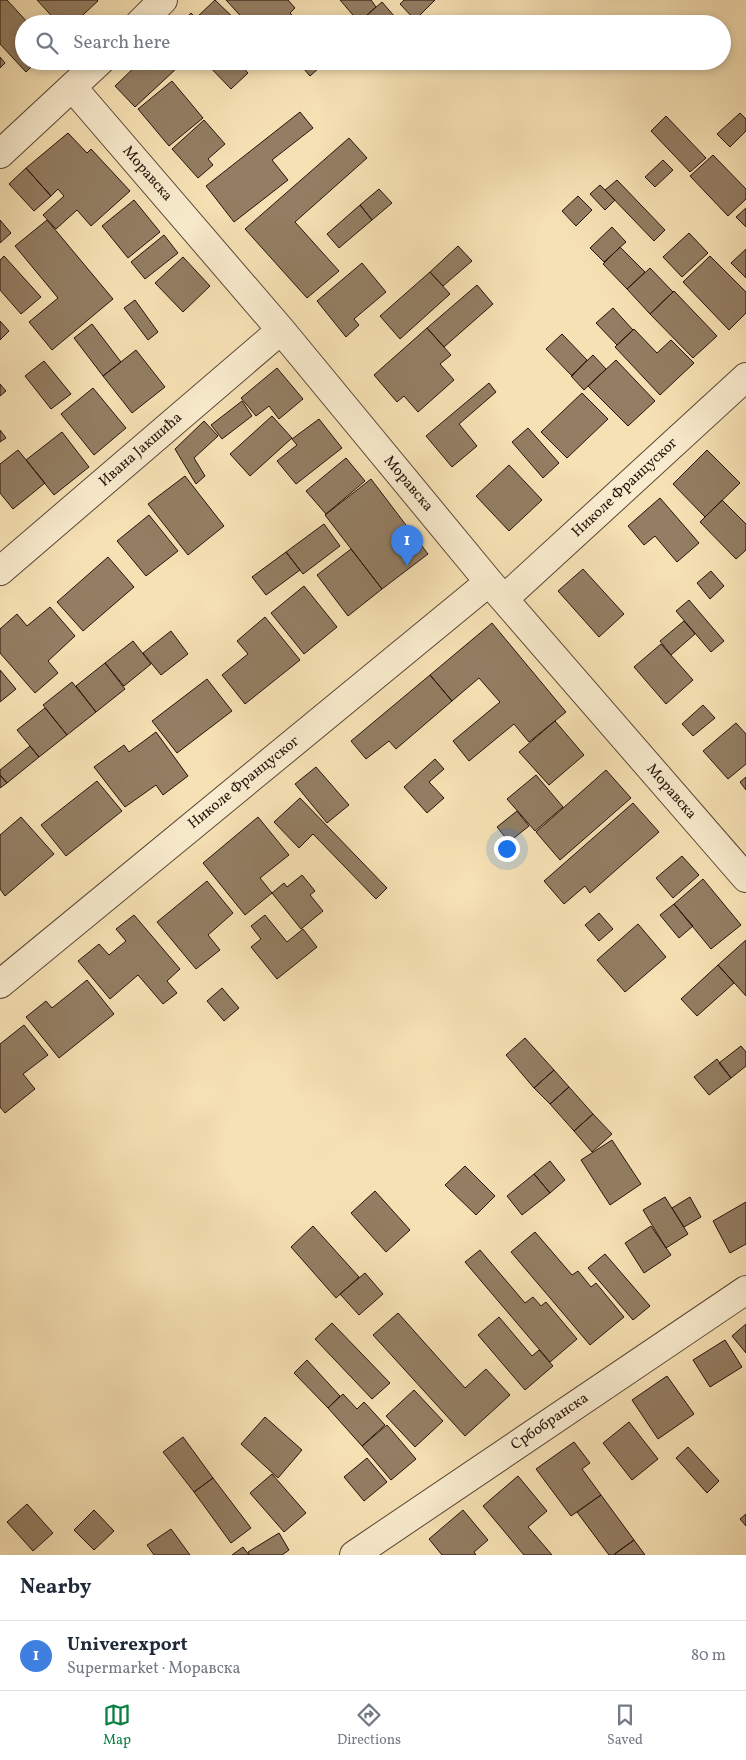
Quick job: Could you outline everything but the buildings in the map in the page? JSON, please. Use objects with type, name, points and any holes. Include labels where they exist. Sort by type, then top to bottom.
[{"type":"street","points":[[148,15],[163,0]]},
{"type":"street","points":[[0,154],[91,70]]},
{"type":"street","name":"Моравска","points":[[73,88],[281,330],[496,590],[746,878]]},
{"type":"street","name":"Ивана Јакшића","points":[[0,571],[281,330]]},
{"type":"street","name":"Николе Француског","points":[[0,984],[496,590],[746,377]]},
{"type":"street","name":"Србобранска","points":[[354,1555],[746,1290]]},
{"type":"place","name":"Univerexport","points":[[407,566]]}]
